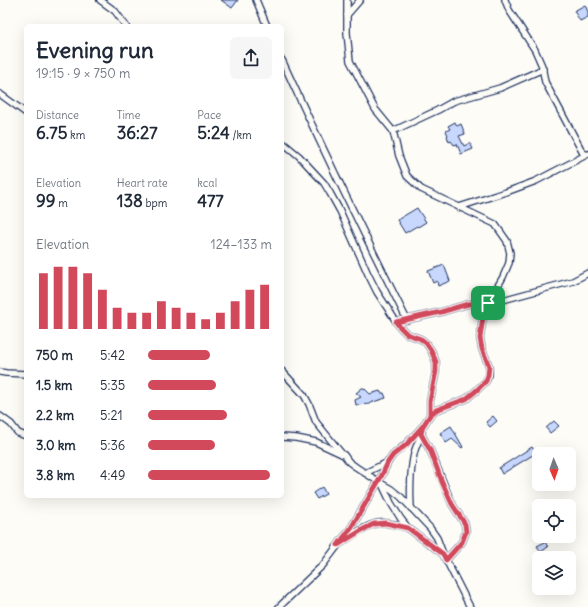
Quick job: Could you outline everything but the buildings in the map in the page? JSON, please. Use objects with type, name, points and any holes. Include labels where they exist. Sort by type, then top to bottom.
[{"type":"street","points":[[100,0],[115,12],[124,24]]},
{"type":"street","points":[[256,0],[266,24]]},
{"type":"street","points":[[278,607],[323,565],[351,528],[380,483],[388,462],[393,455],[406,445],[423,426],[430,415],[436,410],[466,399],[486,381],[489,366],[482,349],[480,338],[483,317],[488,303],[509,263],[510,253],[507,241],[495,224],[421,189],[407,176],[399,156],[393,131],[375,109],[350,61],[347,33],[347,0]]},
{"type":"street","points":[[347,15],[360,0]]},
{"type":"street","points":[[459,207],[536,181],[586,154],[545,82],[543,69],[535,50],[509,10],[505,0]]},
{"type":"street","points":[[284,64],[311,124],[406,320]]},
{"type":"street","points":[[393,131],[454,101],[500,88],[543,69]]},
{"type":"street","points":[[0,94],[24,112]]},
{"type":"street","points":[[284,144],[299,156],[324,183],[340,211],[368,274],[396,322],[407,334],[421,339],[431,350],[436,362],[436,371],[430,401],[430,415]]},
{"type":"street","points":[[396,322],[441,312],[468,304],[499,301],[546,287],[573,281],[588,273]]},
{"type":"street","points":[[0,372],[24,374]]},
{"type":"street","points":[[284,373],[299,388],[310,404],[316,422],[353,465],[401,497],[434,532],[443,554],[470,607]]},
{"type":"street","points":[[0,416],[11,424],[18,433],[24,435]]},
{"type":"street","points":[[411,508],[411,473],[415,450],[423,426]]},
{"type":"street","points":[[421,434],[431,452],[452,504],[465,524],[466,532],[462,542],[446,560]]},
{"type":"street","points":[[284,437],[316,442],[344,455]]},
{"type":"street","points":[[365,473],[388,462]]},
{"type":"street","points":[[380,483],[401,520],[408,528],[443,554]]},
{"type":"street","points":[[338,545],[374,524],[386,523],[408,528]]},
{"type":"route","points":[[488,303],[468,304],[441,312],[396,322],[407,334],[421,339],[426,343],[436,362],[436,371],[430,401],[430,415],[423,426],[421,434],[431,452],[452,504],[465,524],[465,538],[446,560],[443,554],[408,528],[386,523],[374,524],[338,545],[351,528],[393,455],[406,445],[423,426],[430,415],[436,410],[466,399],[486,381],[489,366],[482,349],[480,338],[483,317],[488,303]]}]
